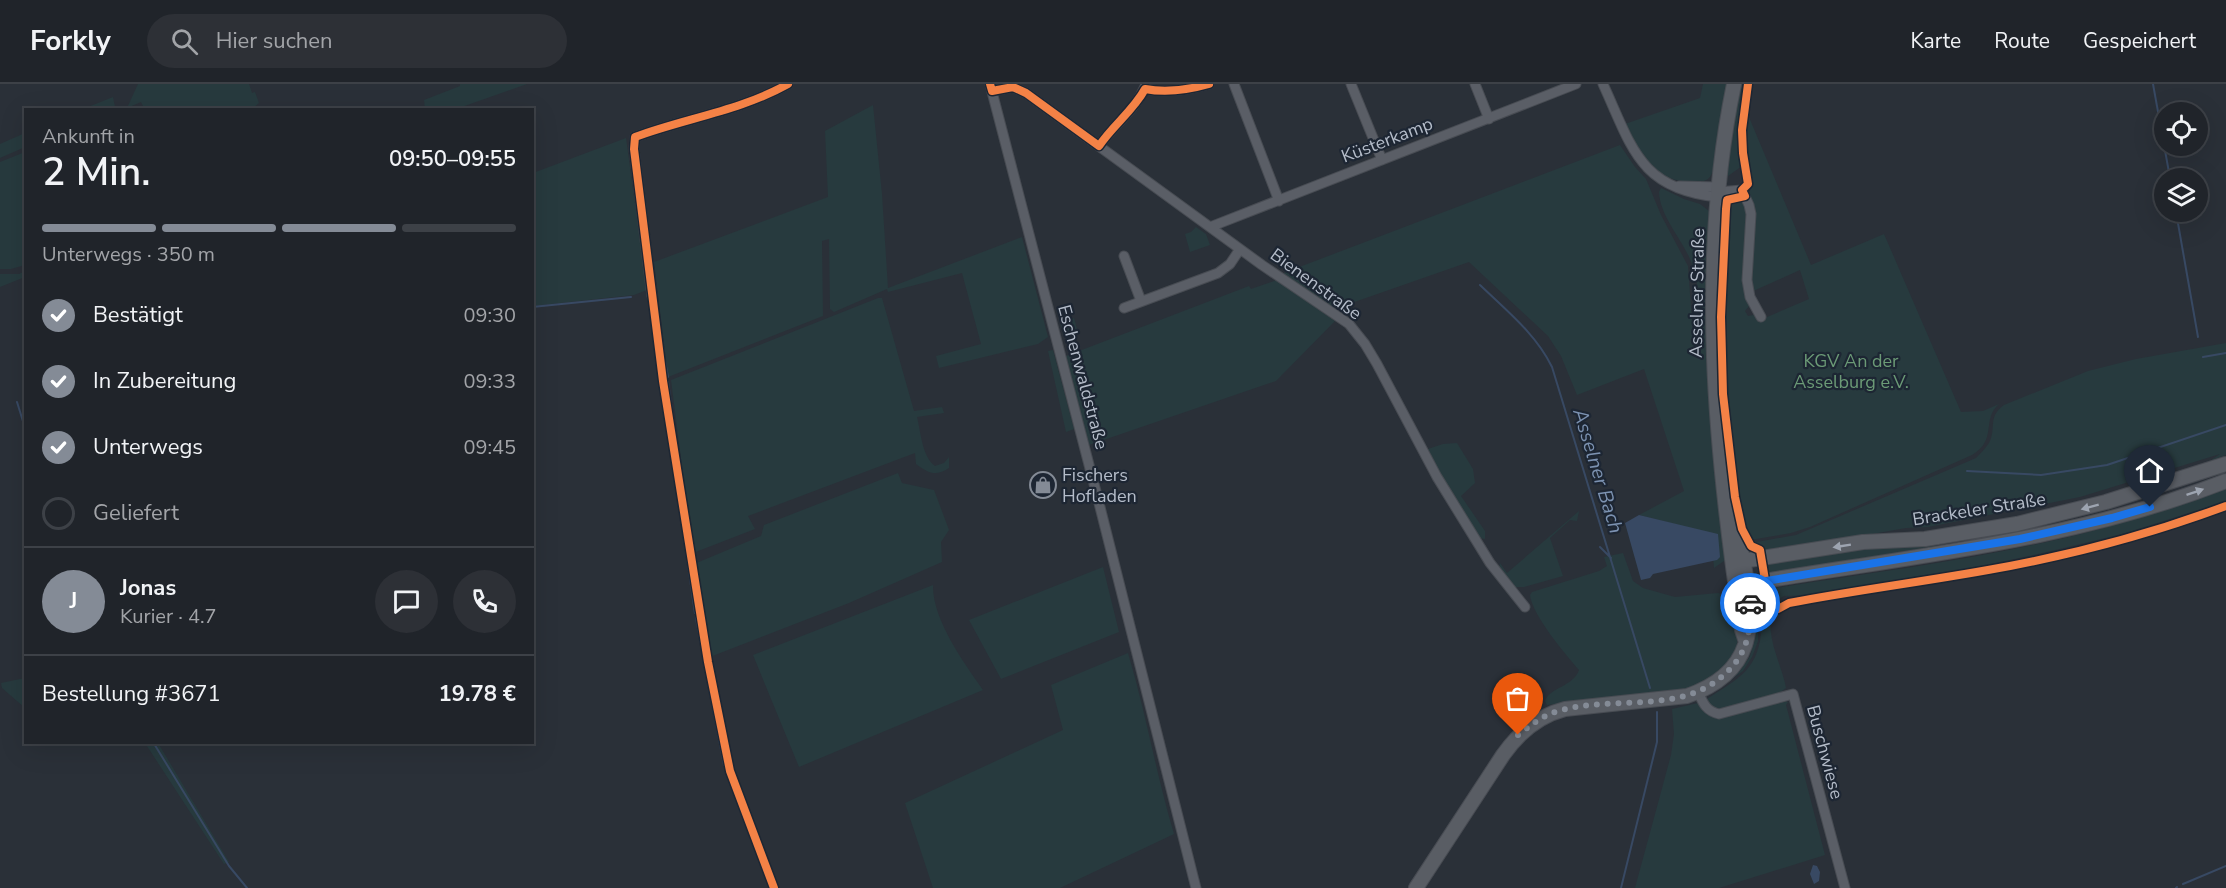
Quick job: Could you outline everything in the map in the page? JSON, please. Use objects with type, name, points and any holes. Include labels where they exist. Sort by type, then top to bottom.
[{"type":"main road","name":"Asselner Straße","points":[[1416,888],[1503,755],[1518,735],[1533,723],[1565,709],[1674,699],[1698,692],[1727,673],[1742,654],[1747,642],[1751,618],[1726,518],[1713,335],[1713,272],[1718,192],[1734,84]]},
{"type":"main road","name":"Brackeler Straße","points":[[1738,562],[1863,542],[1925,538],[2017,524],[2106,502],[2226,464]]},
{"type":"main road","name":"Brackeler Straße","points":[[1741,585],[2020,539],[2112,518],[2226,481]]},
{"type":"street","points":[[652,296],[634,148],[635,137],[761,98],[788,84]]},
{"type":"street","points":[[1099,146],[1108,132],[1130,112],[1146,87],[1158,92],[1209,84]]},
{"type":"street","points":[[1234,84],[1279,201]]},
{"type":"street","points":[[1351,84],[1382,160]]},
{"type":"street","points":[[1475,84],[1489,119]]},
{"type":"street","name":"Küsterkamp","points":[[1210,227],[1576,84]]},
{"type":"street","points":[[1603,84],[1635,153],[1656,177],[1676,186],[1718,192],[1742,190],[1751,214],[1747,280],[1750,297],[1761,317]]},
{"type":"street","name":"Bienenstraße","points":[[991,88],[1019,89],[1240,249],[1335,314],[1354,330],[1377,364],[1437,477],[1490,563],[1525,607]]},
{"type":"street","name":"Eschenwaldstraße","points":[[991,88],[1196,888]]},
{"type":"street","points":[[1124,308],[1218,273],[1230,264],[1240,249]]},
{"type":"street","points":[[1124,256],[1141,301]]},
{"type":"street","name":"Buschwiese","points":[[1698,692],[1704,705],[1719,714],[1793,694],[1845,888]]},
{"type":"green space","points":[[138,84],[249,84],[259,103],[253,108],[144,108],[141,102],[127,108]]},
{"type":"green space","points":[[460,84],[527,84],[459,108],[425,108],[424,100],[460,86]]},
{"type":"green space","points":[[1703,84],[1728,84],[1712,174],[1701,182],[1669,178],[1659,173],[1644,157],[1625,124],[1700,98]]},
{"type":"green space","points":[[1738,84],[1745,84],[1740,124],[1742,166],[1728,176],[1726,171]]},
{"type":"green space","points":[[113,97],[115,107],[86,108]]},
{"type":"green space","points":[[873,105],[888,288],[1022,237],[1048,337],[1038,344],[939,368],[936,356],[981,344],[962,273],[888,292],[887,289],[834,312],[830,309],[829,239],[822,241],[823,316],[668,377],[654,262],[828,197],[825,131]]},
{"type":"green space","name":"KGV An der Asselburg e.V.","points":[[1746,110],[1811,265],[1884,234],[1961,412],[1983,411],[1999,404],[1991,416],[1985,443],[1972,455],[1810,527],[1791,533],[1750,540],[1742,524],[1736,496],[1723,364],[1723,285],[1728,210],[1731,201],[1743,198],[1748,207],[1750,305],[1745,311],[1748,316],[1754,315],[1758,321],[1809,299],[1800,270],[1751,292],[1749,195],[1752,182],[1745,143]]},
{"type":"green space","points":[[24,133],[24,147],[0,158],[0,144]]},
{"type":"green space","points":[[626,138],[647,290],[634,295],[534,306],[534,173]]},
{"type":"green space","points":[[1620,145],[1646,179],[1661,215],[1688,266],[1694,349],[1699,347],[1699,303],[1694,270],[1663,210],[1659,192],[1661,188],[1700,204],[1709,211],[1707,280],[1709,353],[1726,557],[1714,568],[1711,533],[1639,515],[1684,491],[1644,369],[1577,395],[1561,356],[1548,336],[1469,262],[1335,310],[1281,274]]},
{"type":"green space","points":[[24,152],[24,265],[11,269],[0,269],[0,162]]},
{"type":"green space","points":[[1723,211],[1725,211],[1719,324],[1725,426],[1739,521],[1746,541],[1758,552],[1745,545],[1733,507],[1726,453],[1717,332]]},
{"type":"green space","points":[[1196,227],[1206,234],[1210,245],[1190,252],[1185,234]]},
{"type":"green space","points":[[24,272],[24,277],[0,287],[0,274],[19,274]]},
{"type":"green space","points":[[1277,280],[1335,321],[1276,381],[1089,445],[1066,356],[1249,286],[1251,289]]},
{"type":"green space","points":[[882,298],[914,411],[942,407],[944,413],[917,417],[927,456],[935,466],[944,463],[949,457],[949,468],[936,473],[928,472],[916,464],[915,453],[748,516],[755,529],[693,553],[671,380]]},
{"type":"green space","points":[[1064,316],[1069,320],[1074,318],[1077,329],[1063,334],[1059,317]]},
{"type":"green space","points":[[2226,343],[2226,455],[2210,461],[2220,454],[2080,497],[1928,527],[1906,528],[1764,553],[1763,549],[1751,543],[1796,535],[1976,458],[1989,443],[1994,418],[2004,405],[2088,371],[2136,359]]},
{"type":"green space","points":[[1053,350],[1074,429],[1066,432],[1048,351]]},
{"type":"green space","points":[[1457,443],[1473,469],[1475,483],[1461,496],[1485,531],[1485,539],[1479,538],[1452,496],[1428,449],[1443,444]]},
{"type":"green space","points":[[898,473],[902,483],[934,490],[949,530],[941,542],[942,562],[849,603],[710,657],[694,564],[761,536],[764,525]]},
{"type":"green space","points":[[2226,488],[2226,501],[2126,533],[2051,551],[1983,566],[1814,595],[1784,596],[1775,602],[1770,591],[1776,588],[1948,561],[2051,541],[2117,524]]},
{"type":"green space","points":[[1579,511],[1577,521],[1570,520],[1550,538],[1563,576],[1524,587],[1514,587],[1499,569],[1500,563],[1507,573]]},
{"type":"green space","points":[[1934,543],[1935,546],[1767,574],[1765,563],[1861,548]]},
{"type":"green space","points":[[1623,553],[1633,581],[1643,588],[1675,597],[1718,593],[1727,596],[1734,604],[1738,638],[1736,648],[1719,675],[1696,689],[1547,705],[1545,701],[1548,696],[1572,680],[1579,670],[1543,624],[1530,595],[1532,592],[1599,571],[1607,566],[1604,557]]},
{"type":"green space","points":[[1103,567],[1119,632],[1001,679],[969,620]]},
{"type":"green space","points":[[933,585],[934,598],[943,626],[983,690],[799,767],[753,655]]},
{"type":"green space","points":[[1764,587],[1759,602],[1758,641],[1752,657],[1743,671],[1709,695],[1739,672],[1750,656],[1756,635],[1756,598]]},
{"type":"green space","points":[[1767,594],[1775,609],[1772,618],[1772,638],[1786,688],[1778,694],[1717,710],[1708,703],[1707,699],[1735,681],[1755,658],[1761,634],[1761,608]]},
{"type":"green space","points":[[1128,653],[1174,834],[1060,888],[933,888],[905,803],[1063,730],[1051,685]]},
{"type":"green space","points":[[24,678],[24,707],[2,688],[1,683]]},
{"type":"green space","points":[[1784,701],[1788,702],[1786,705],[1825,855],[1719,888],[1635,888],[1671,755],[1674,734],[1672,709],[1698,703],[1709,715],[1720,717]]},
{"type":"green space","points":[[146,744],[159,744],[229,862],[224,864]]},
{"type":"water","points":[[1639,515],[1718,534],[1720,557],[1717,560],[1653,574],[1650,578],[1641,580],[1625,523]]},
{"type":"water","points":[[1813,865],[1817,866],[1820,872],[1819,881],[1814,884],[1810,874]]},
{"type":"waterway","points":[[2153,84],[2168,168]]},
{"type":"waterway","points":[[2178,222],[2198,337]]},
{"type":"waterway","name":"Asselner Bach","points":[[1480,285],[1529,333],[1552,367],[1650,688]]},
{"type":"waterway","points":[[534,307],[631,297]]},
{"type":"waterway","points":[[656,303],[664,353]]},
{"type":"waterway","points":[[2203,357],[2226,353]]},
{"type":"waterway","points":[[665,361],[668,377]]},
{"type":"waterway","points":[[668,382],[674,425]]},
{"type":"waterway","points":[[17,402],[24,425]]},
{"type":"waterway","points":[[1967,471],[2041,475],[2107,465],[2226,425]]},
{"type":"waterway","points":[[669,433],[695,613]]},
{"type":"waterway","name":"Asselner Bach","points":[[1600,547],[1611,558]]},
{"type":"waterway","points":[[696,618],[703,654]]},
{"type":"waterway","points":[[704,662],[724,765]]},
{"type":"waterway","points":[[1621,888],[1657,742],[1657,712]]},
{"type":"waterway","points":[[154,744],[229,866],[247,888]]},
{"type":"waterway","points":[[727,772],[746,823]]},
{"type":"waterway","points":[[748,828],[768,882]]},
{"type":"waterway","points":[[2183,884],[2226,866]]},
{"type":"cycle path","points":[[774,888],[730,771],[708,662],[663,381],[634,149],[635,137],[732,108],[788,84]]},
{"type":"cycle path","points":[[990,84],[992,91],[1013,87],[1026,93],[1099,146],[1145,89],[1177,90],[1209,84]]},
{"type":"cycle path","points":[[1748,84],[1742,130],[1748,184],[1742,190],[1745,196],[1727,200],[1726,209],[1721,317],[1723,394],[1735,497],[1742,529],[1751,546],[1760,550],[1766,586],[1778,609],[1789,603],[1983,571],[2065,554],[2146,533],[2226,506]]},
{"type":"way so far","points":[[1518,735],[1533,723],[1565,709],[1674,699],[1705,690],[1727,673],[1742,654],[1750,633],[1750,603]]},
{"type":"place","name":"Fischers Hofladen","points":[[1043,485]]},
{"type":"route","points":[[1750,603],[1748,584],[2020,539],[2150,507]]}]
